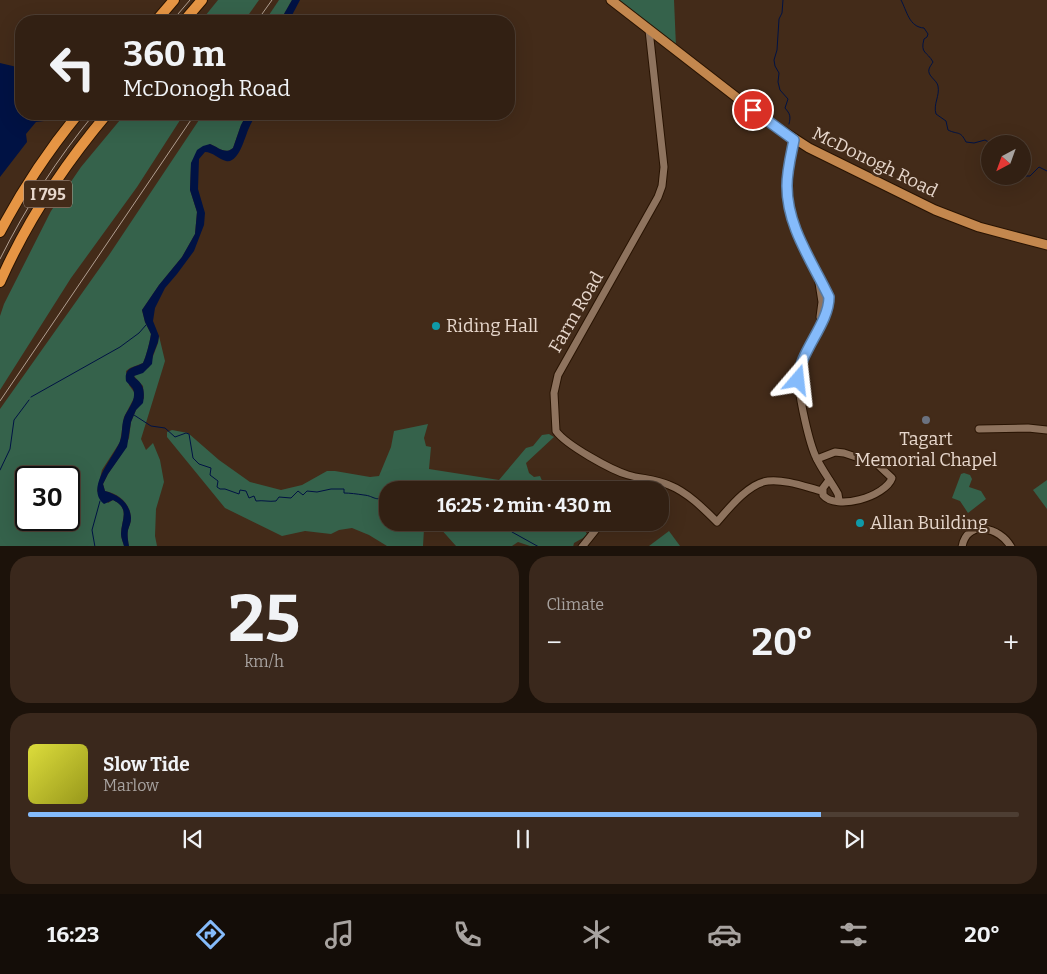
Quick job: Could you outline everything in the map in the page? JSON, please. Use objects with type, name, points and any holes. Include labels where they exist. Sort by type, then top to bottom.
[{"type":"highway","points":[[161,15],[174,0]]},
{"type":"highway","points":[[189,15],[202,0]]},
{"type":"highway","name":"I 795","points":[[0,232],[44,159],[73,120]]},
{"type":"highway","name":"I 795","points":[[0,282],[22,236],[50,190],[74,155],[102,120]]},
{"type":"main road","name":"McDonogh Road","points":[[611,0],[794,140],[891,189],[958,220],[1047,245]]},
{"type":"street","name":"Farm Road","points":[[649,30],[664,167],[662,186],[649,215],[554,384],[555,427],[560,436],[618,472],[668,484],[677,489],[704,509],[717,522],[749,489],[762,482],[778,481],[822,491]]},
{"type":"street","points":[[794,140],[787,186],[791,213],[796,234],[817,274],[822,302],[816,332],[799,368],[798,380],[809,436],[817,459],[838,494],[839,500]]},
{"type":"street","points":[[979,428],[1047,430]]},
{"type":"street","points":[[817,459],[834,452],[844,453],[877,464],[892,478],[885,489],[862,499],[846,502],[825,498],[822,491],[829,480]]},
{"type":"street","points":[[962,546],[967,534],[973,530],[981,529],[991,530],[999,534],[1007,540],[1010,546]]},
{"type":"street","points":[[582,546],[594,531]]},
{"type":"green space","points":[[218,0],[259,0],[248,15],[206,15]]},
{"type":"green space","points":[[279,0],[292,0],[283,15],[269,15]]},
{"type":"green space","points":[[615,0],[674,0],[676,47]]},
{"type":"green space","points":[[120,120],[180,120],[137,187],[71,278],[0,390],[0,316],[4,304],[51,211],[81,167]]},
{"type":"green space","points":[[199,120],[244,120],[233,148],[224,151],[210,144],[191,163],[190,190],[197,212],[195,234],[182,257],[142,310],[151,334],[149,345],[143,363],[126,371],[129,385],[134,392],[134,398],[124,417],[120,442],[102,470],[97,491],[108,503],[113,500],[122,507],[124,515],[121,534],[124,546],[0,546],[0,409],[109,255]]},
{"type":"green space","points":[[159,336],[165,361],[141,439],[146,450],[153,443],[160,460],[164,482],[156,509],[155,536],[157,546],[129,546],[128,532],[131,518],[128,508],[123,500],[115,494],[105,491],[103,484],[121,455],[129,438],[131,422],[144,398],[143,386],[134,376],[149,367]]},
{"type":"green space","points":[[428,424],[424,438],[426,446],[431,447],[429,469],[499,480],[526,448],[533,446],[542,435],[549,434],[554,437],[526,463],[529,473],[534,477],[540,476],[542,481],[379,481],[379,531],[424,531],[423,546],[387,546],[369,535],[352,528],[339,530],[331,534],[305,531],[282,536],[225,508],[167,437],[167,432],[172,430],[188,433],[219,460],[250,482],[281,490],[302,485],[327,471],[370,477],[379,476],[391,447],[394,431]]},
{"type":"green space","points":[[961,474],[970,475],[972,479],[969,487],[981,491],[986,499],[968,513],[960,501],[952,498]]},
{"type":"green space","points":[[1047,480],[1047,509],[1033,490]]},
{"type":"green space","points":[[443,531],[585,531],[587,534],[574,543],[573,546],[530,546],[518,542],[512,546],[456,546]]},
{"type":"green space","points":[[669,531],[680,546],[649,546]]},
{"type":"shaded area","points":[[292,0],[300,0],[292,15],[283,15]]},
{"type":"shaded area","points":[[0,63],[15,67],[15,120],[45,120],[36,122],[26,134],[27,142],[0,177]]},
{"type":"shaded area","points":[[244,120],[253,120],[241,149],[235,158],[231,161],[226,161],[205,152],[199,159],[198,189],[205,213],[204,225],[194,251],[165,288],[155,308],[153,321],[159,336],[152,364],[143,373],[134,376],[143,389],[143,403],[136,410],[131,422],[127,447],[103,484],[105,491],[123,500],[130,513],[129,546],[124,546],[121,534],[124,515],[122,507],[113,500],[104,504],[97,490],[103,472],[120,441],[124,418],[133,400],[134,391],[126,381],[128,370],[143,363],[149,345],[151,334],[142,310],[182,257],[195,234],[197,212],[190,190],[191,163],[197,150],[210,144],[224,151],[230,150],[233,148]]},
{"type":"waterway","points":[[783,0],[774,60],[779,73],[778,82],[780,90],[788,99],[785,108],[790,115],[789,124]]},
{"type":"waterway","points":[[901,0],[912,22],[924,28],[928,34],[924,39],[923,47],[933,62],[929,71],[938,86],[936,114],[946,121],[948,130],[960,134],[966,142],[981,141]]},
{"type":"waterway","points":[[1031,175],[1039,167],[1047,171]]},
{"type":"waterway","points":[[31,397],[120,347],[139,333],[146,325]]},
{"type":"waterway","points":[[0,470],[10,449],[14,420],[29,400]]},
{"type":"waterway","points":[[134,415],[151,426],[165,428],[175,437],[186,433],[189,434],[193,458],[199,464],[211,468],[210,475],[218,481],[217,487],[220,489],[239,494],[240,490],[246,491],[249,498],[254,496],[256,501],[276,501],[279,497],[291,498],[298,491],[303,495],[307,491],[317,492],[331,489],[344,489],[344,493],[379,499]]},
{"type":"waterway","points":[[95,546],[92,530],[100,501]]},
{"type":"waterway","points":[[511,531],[537,546]]},
{"type":"railway","points":[[177,15],[190,0]]},
{"type":"railway","points":[[261,15],[272,0]]},
{"type":"railway","points":[[0,259],[20,221],[43,184],[67,148],[89,120]]},
{"type":"railway","points":[[0,401],[191,120]]},
{"type":"place","name":"Riding Hall","points":[[436,326]]},
{"type":"place","name":"Tagart Memorial Chapel","points":[[926,420]]},
{"type":"place","name":"Allan Building","points":[[860,523]]},
{"type":"route","points":[[753,110],[794,140],[787,186],[791,213],[796,234],[829,297],[828,306],[821,323],[799,368],[798,380]]}]
